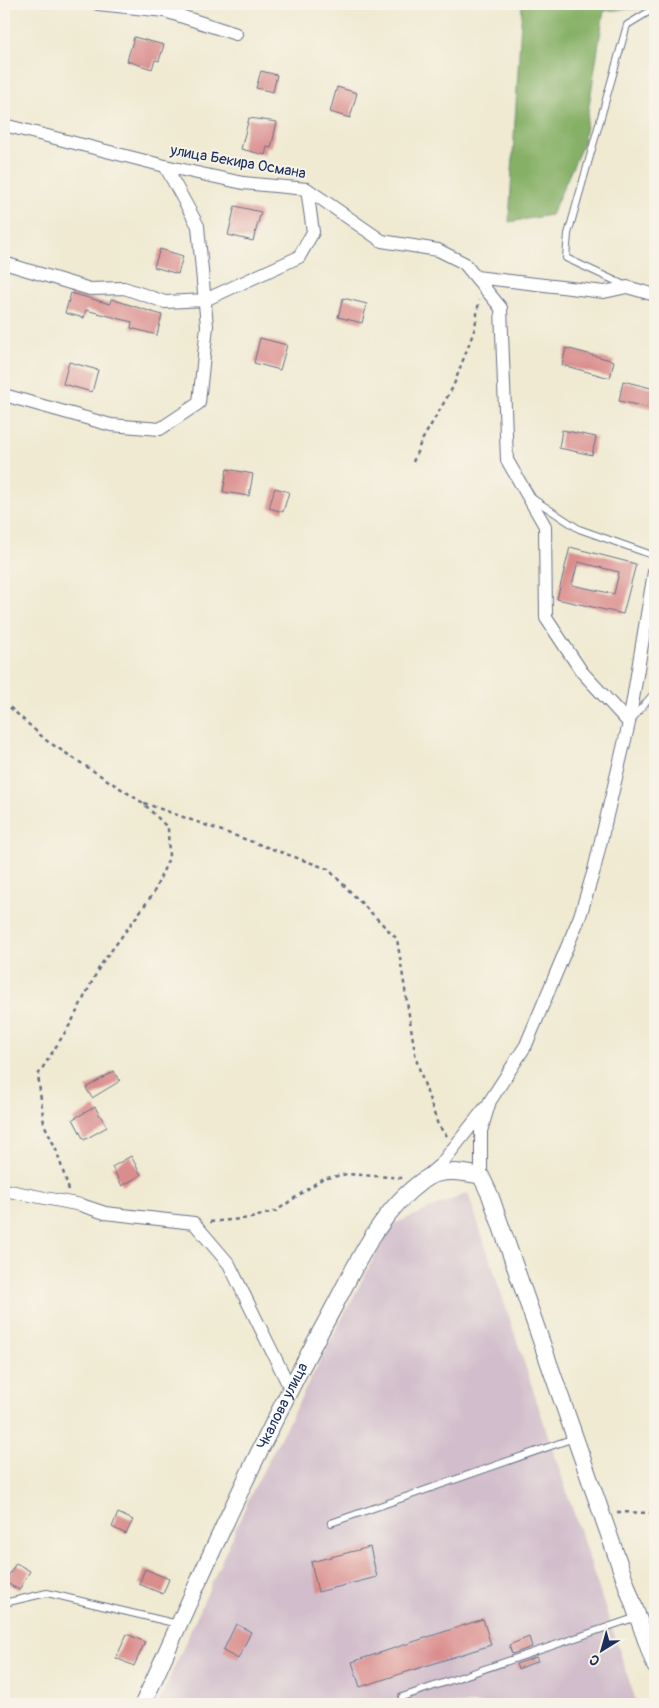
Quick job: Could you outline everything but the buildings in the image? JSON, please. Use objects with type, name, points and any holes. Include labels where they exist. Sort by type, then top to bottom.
[{"type":"street","points":[[98,4],[165,11],[236,34]]},
{"type":"street","name":"улица Бекира Османа","points":[[4,124],[165,166],[243,183],[307,189],[382,241],[438,250],[464,263],[501,308],[507,460],[545,526],[546,618],[582,672],[629,723]]},
{"type":"street","points":[[4,395],[110,425],[160,430],[200,403],[208,326],[198,226],[165,166]]},
{"type":"street","points":[[4,263],[90,289],[124,288],[165,302],[205,300],[299,257],[313,232],[307,189]]},
{"type":"street","points":[[476,277],[604,292],[627,287],[655,294]]},
{"type":"street","points":[[423,1180],[441,1164],[490,1101],[526,1045],[580,916],[594,870],[629,723],[655,566]]},
{"type":"street","points":[[490,1101],[481,1131],[480,1176],[490,1195],[655,1666]]},
{"type":"street","name":"Чкалова улица","points":[[143,1704],[224,1523],[290,1388],[383,1218],[423,1180],[440,1173],[460,1171],[480,1176]]},
{"type":"street","points":[[4,1190],[81,1205],[105,1213],[194,1223],[229,1264],[290,1388]]},
{"type":"lane","points":[[627,287],[566,258],[568,234],[627,25],[655,8]]},
{"type":"lane","points":[[527,494],[579,529],[655,556]]},
{"type":"lane","points":[[629,723],[655,692]]},
{"type":"lane","points":[[331,1523],[575,1438]]},
{"type":"lane","points":[[4,1603],[47,1593],[179,1624]]},
{"type":"lane","points":[[402,1697],[638,1617]]},
{"type":"path","points":[[414,462],[421,442],[453,387],[475,328],[479,303],[476,277]]},
{"type":"path","points":[[4,702],[47,740],[143,803],[168,828],[168,858],[153,894],[100,966],[71,1023],[38,1075],[44,1124],[56,1149],[69,1191],[81,1205]]},
{"type":"path","points":[[143,803],[328,869],[397,939],[416,1059],[438,1125],[450,1139]]},
{"type":"path","points":[[194,1223],[251,1218],[276,1211],[322,1179],[347,1174],[423,1180]]},
{"type":"path","points":[[601,1511],[655,1514]]},
{"type":"shaded area","points":[[468,1193],[637,1704],[158,1704],[253,1490],[391,1225]]},
{"type":"green space","points":[[522,4],[655,4],[655,7],[604,11],[583,144],[551,215],[509,222]]}]
